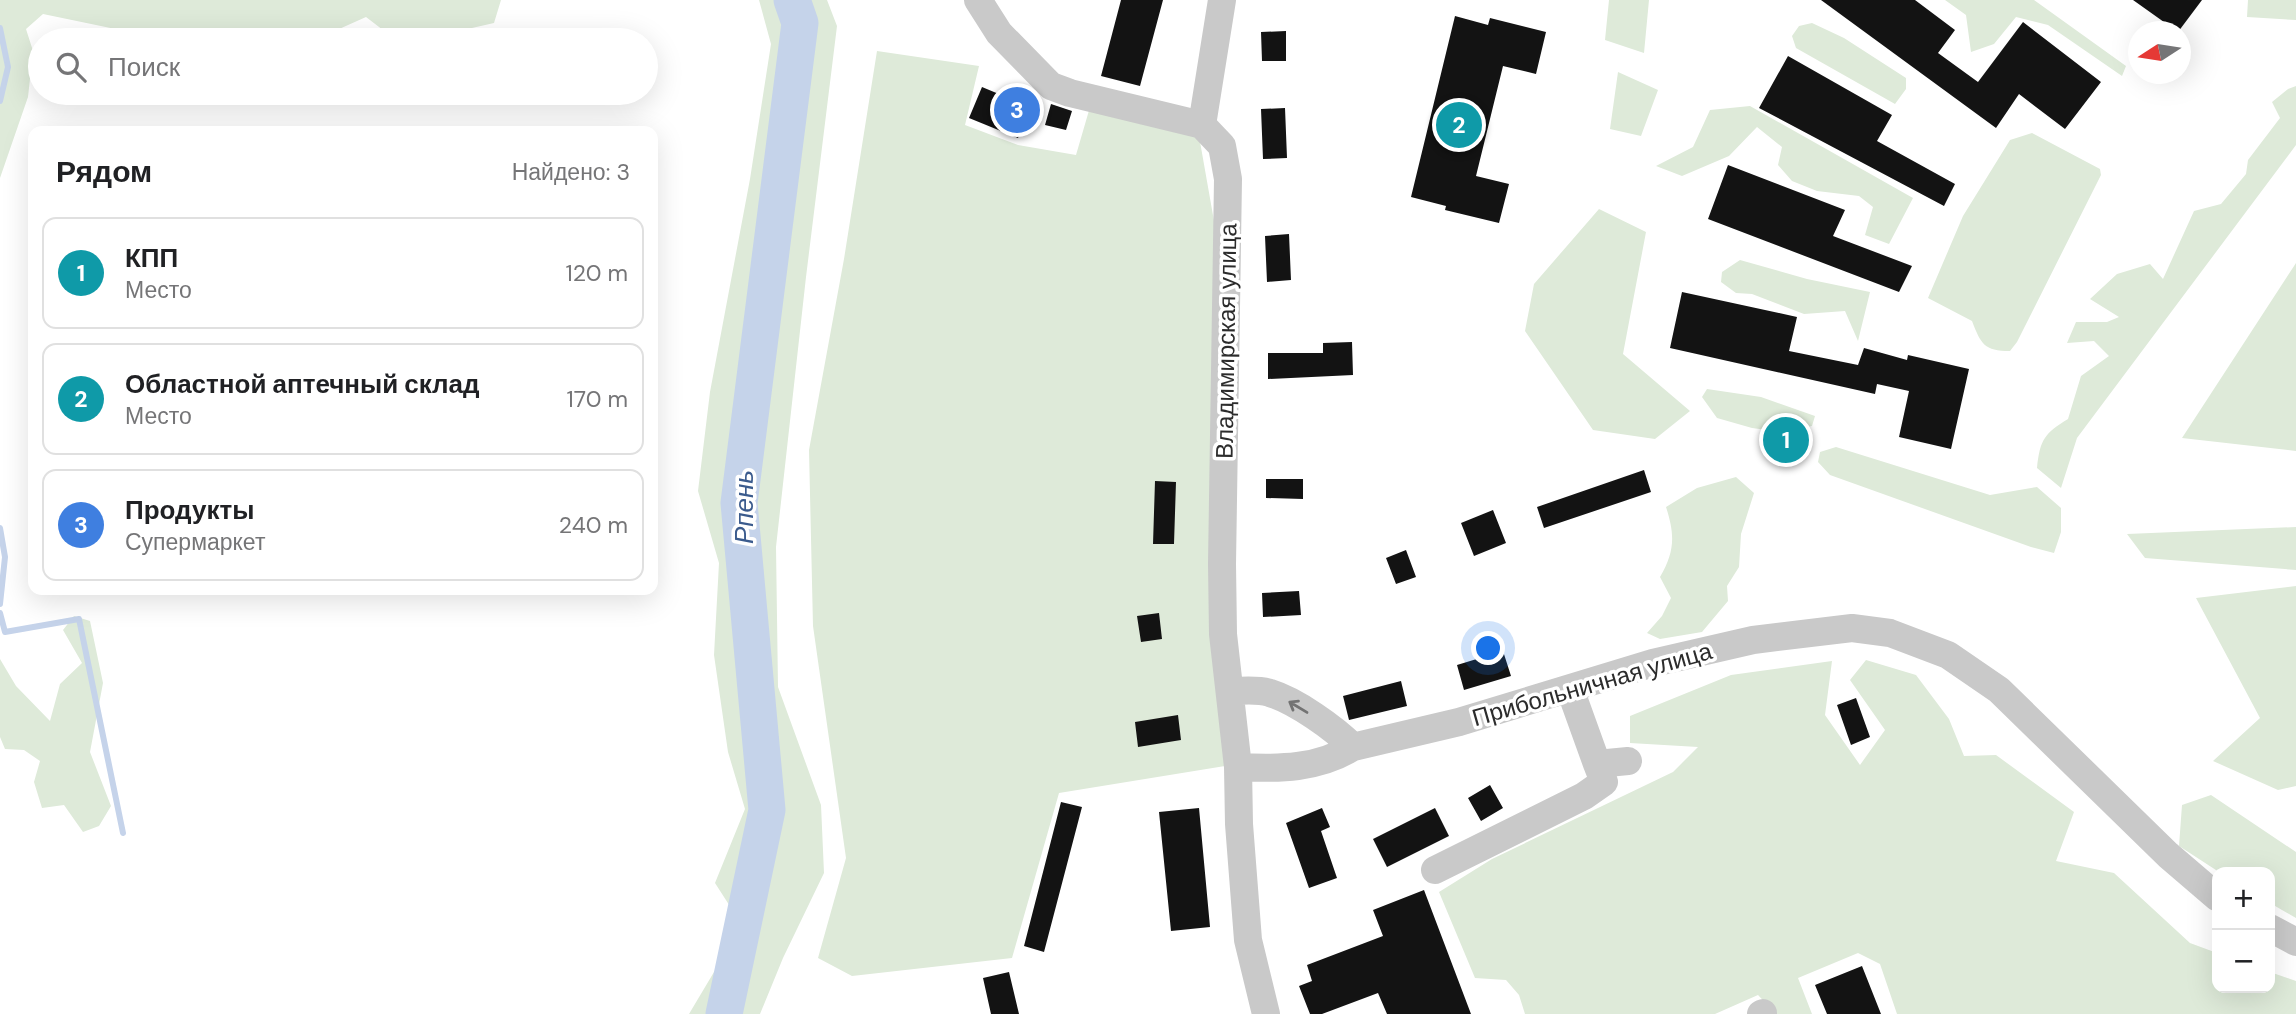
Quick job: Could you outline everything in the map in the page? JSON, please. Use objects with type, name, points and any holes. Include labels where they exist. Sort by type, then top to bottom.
[{"type":"street","points":[[978,0],[999,33],[1051,86],[1202,125],[1222,0]]},
{"type":"street","name":"Владимирская улица","points":[[1202,125],[1222,146],[1228,179],[1223,634],[1238,767]]},
{"type":"street","name":"Прибольничная улица","points":[[1238,767],[1307,766],[1339,756],[1353,747],[1459,722],[1703,651],[1815,631],[1852,628],[1890,633],[1948,655],[1999,690],[2168,855],[2212,893]]},
{"type":"street","points":[[1436,870],[1584,796],[1604,782],[1570,689]]},
{"type":"street","points":[[1231,691],[1268,692],[1284,698],[1353,747]]},
{"type":"street","points":[[1597,764],[1628,761]]},
{"type":"street","points":[[1238,767],[1239,824],[1248,940],[1266,1014]]},
{"type":"street","points":[[2274,930],[2296,942]]},
{"type":"green space","points":[[0,0],[501,0],[494,23],[472,28],[380,28],[366,17],[341,28],[110,28],[43,14],[26,29],[28,97],[0,178]]},
{"type":"green space","points":[[759,0],[827,0],[837,26],[776,547],[778,687],[821,805],[824,873],[783,958],[760,1014],[689,1014],[742,925],[715,883],[745,809],[728,752],[714,655],[719,563],[698,491],[710,392],[750,179],[771,44]]},
{"type":"green space","points":[[1609,0],[1649,0],[1644,53],[1605,40]]},
{"type":"green space","points":[[1945,0],[2034,0],[2126,66],[2122,76],[2048,25],[2016,17],[1994,44],[1971,52],[1966,15]]},
{"type":"green space","points":[[2248,0],[2296,0],[2296,20],[2247,17]]},
{"type":"green space","points":[[1812,23],[1844,38],[1906,78],[1906,89],[1895,104],[1796,48],[1792,36],[1799,26]]},
{"type":"green space","points":[[877,51],[979,66],[965,125],[1018,145],[1076,155],[1090,107],[1199,136],[1214,221],[1225,766],[1059,793],[1012,958],[852,976],[818,958],[846,858],[813,626],[809,450],[844,259]]},
{"type":"green space","points":[[1618,72],[1658,90],[1641,136],[1610,129]]},
{"type":"green space","points":[[2296,86],[2296,145],[2077,438],[2061,488],[2037,468],[2042,443],[2054,428],[2068,419],[2081,376],[2109,356],[2094,341],[2067,343],[2076,322],[2107,322],[2119,317],[2090,299],[2117,274],[2150,264],[2163,279],[2194,211],[2221,204],[2246,174],[2248,160],[2280,118],[2272,102]]},
{"type":"green space","points":[[1750,106],[1913,198],[1889,244],[1865,235],[1873,207],[1859,196],[1817,191],[1792,181],[1778,165],[1782,147],[1757,127],[1729,156],[1682,176],[1656,166],[1693,147],[1710,110]]},
{"type":"green space","points":[[2032,133],[2100,169],[2101,175],[2017,342],[2010,351],[1994,350],[1981,341],[1972,321],[1928,298],[1963,216],[2010,140]]},
{"type":"green space","points":[[1599,209],[1646,232],[1623,354],[1690,411],[1655,439],[1593,430],[1525,331],[1534,284]]},
{"type":"green space","points":[[1740,260],[1807,279],[1870,292],[1858,341],[1845,311],[1804,314],[1752,294],[1736,293],[1721,282],[1722,272]]},
{"type":"green space","points":[[2296,263],[2296,451],[2182,438]]},
{"type":"green space","points":[[1707,389],[1761,397],[1815,416],[1812,426],[1782,432],[1752,428],[1717,418],[1702,397]]},
{"type":"green space","points":[[1836,447],[1990,495],[2037,487],[2061,508],[2061,532],[2054,553],[1830,475],[1818,462],[1820,452]]},
{"type":"green space","points":[[1736,477],[1754,493],[1741,534],[1739,567],[1727,586],[1728,601],[1702,632],[1660,639],[1647,633],[1662,616],[1671,598],[1660,577],[1669,559],[1672,543],[1666,507],[1697,488]]},
{"type":"green space","points":[[2296,527],[2296,570],[2145,558],[2127,534]]},
{"type":"green space","points":[[2296,586],[2296,786],[2278,790],[2213,761],[2260,718],[2196,598]]},
{"type":"green space","points":[[74,616],[90,621],[103,683],[90,752],[111,806],[99,826],[83,832],[64,805],[42,808],[34,782],[40,761],[24,750],[5,749],[0,737],[0,659],[16,686],[50,721],[60,684],[82,663],[63,630]]},
{"type":"green space","points":[[1866,660],[1916,675],[1949,719],[1964,756],[1996,755],[2074,812],[2056,861],[2114,873],[2190,943],[2212,951],[2212,993],[2275,993],[2275,974],[2296,981],[2296,1014],[1897,1014],[1880,964],[1858,953],[1798,978],[1812,1014],[1776,1014],[1758,995],[1715,1014],[1525,1014],[1519,995],[1506,980],[1475,978],[1439,892],[1492,859],[1673,772],[1698,747],[1630,743],[1630,716],[1731,675],[1832,661],[1825,715],[1860,765],[1885,730],[1850,680]]},
{"type":"green space","points":[[2211,795],[2296,852],[2296,918],[2275,906],[2275,867],[2212,867],[2179,846],[2182,805]]},
{"type":"building","points":[[1121,0],[1163,0],[1140,86],[1101,76]]},
{"type":"building","points":[[1821,0],[1915,0],[1955,30],[1938,53],[1978,82],[2023,22],[2101,82],[2065,129],[2019,94],[1996,128]]},
{"type":"building","points":[[2133,0],[2202,0],[2186,21],[2163,21]]},
{"type":"building","points":[[1455,16],[1488,25],[1490,18],[1546,32],[1536,74],[1503,66],[1476,176],[1509,184],[1499,223],[1445,210],[1446,206],[1411,197]]},
{"type":"building","points":[[1286,31],[1286,61],[1262,61],[1261,32]]},
{"type":"building","points":[[1788,56],[1892,115],[1877,141],[1955,184],[1944,206],[1759,108]]},
{"type":"building","points":[[982,87],[1030,107],[1018,138],[969,118]]},
{"type":"building","points":[[1051,104],[1072,111],[1066,130],[1045,125]]},
{"type":"building","points":[[1285,108],[1287,158],[1263,159],[1261,109]]},
{"type":"building","points":[[1728,165],[1845,210],[1833,236],[1912,266],[1899,292],[1708,219]]},
{"type":"building","points":[[1289,234],[1291,280],[1267,282],[1265,236]]},
{"type":"building","points":[[1682,292],[1797,317],[1789,351],[1858,365],[1864,348],[1907,360],[1908,355],[1969,369],[1951,449],[1899,437],[1909,391],[1877,384],[1875,394],[1670,348]]},
{"type":"building","points":[[1352,342],[1353,375],[1268,379],[1268,353],[1323,353],[1323,343]]},
{"type":"building","points":[[1644,470],[1651,492],[1544,528],[1537,507]]},
{"type":"building","points":[[1266,479],[1303,479],[1303,499],[1266,498]]},
{"type":"building","points":[[1155,481],[1176,482],[1174,544],[1153,544]]},
{"type":"building","points":[[1493,510],[1506,543],[1474,556],[1461,523]]},
{"type":"building","points":[[1406,550],[1416,577],[1396,584],[1386,558]]},
{"type":"building","points":[[1299,591],[1301,615],[1263,617],[1262,593]]},
{"type":"building","points":[[1159,613],[1162,639],[1141,642],[1137,616]]},
{"type":"building","points":[[1503,651],[1511,676],[1464,690],[1457,665]]},
{"type":"building","points":[[1401,681],[1407,706],[1349,720],[1343,696]]},
{"type":"building","points":[[1856,698],[1870,737],[1851,745],[1837,705]]},
{"type":"building","points":[[1178,715],[1181,740],[1138,747],[1135,722]]},
{"type":"building","points":[[1490,785],[1503,808],[1481,821],[1468,798]]},
{"type":"building","points":[[1061,802],[1082,807],[1044,952],[1024,946]]},
{"type":"building","points":[[1199,808],[1210,927],[1171,931],[1159,812]]},
{"type":"building","points":[[1322,808],[1330,827],[1321,831],[1337,878],[1309,888],[1286,823]]},
{"type":"building","points":[[1435,808],[1449,836],[1387,867],[1373,839]]},
{"type":"building","points":[[1424,890],[1471,1014],[1387,1014],[1378,993],[1322,1014],[1310,1014],[1299,986],[1312,981],[1307,965],[1383,936],[1373,910]]},
{"type":"building","points":[[1862,966],[1881,1014],[1827,1014],[1815,985]]},
{"type":"building","points":[[1009,972],[1019,1014],[991,1014],[983,978]]},
{"type":"waterway","name":"Рпень","points":[[724,1014],[767,810],[739,503],[800,23],[792,0]]},
{"type":"waterway","points":[[0,28],[8,67],[0,101]]},
{"type":"waterway","points":[[0,528],[5,557],[0,604]]},
{"type":"waterway","points":[[0,613],[5,632],[79,619],[123,833]]},
{"type":"place","name":"Продукты","points":[[1017,110]]},
{"type":"place","name":"Областной аптечный склад","points":[[1459,125]]},
{"type":"place","name":"КПП","points":[[1786,440]]}]
